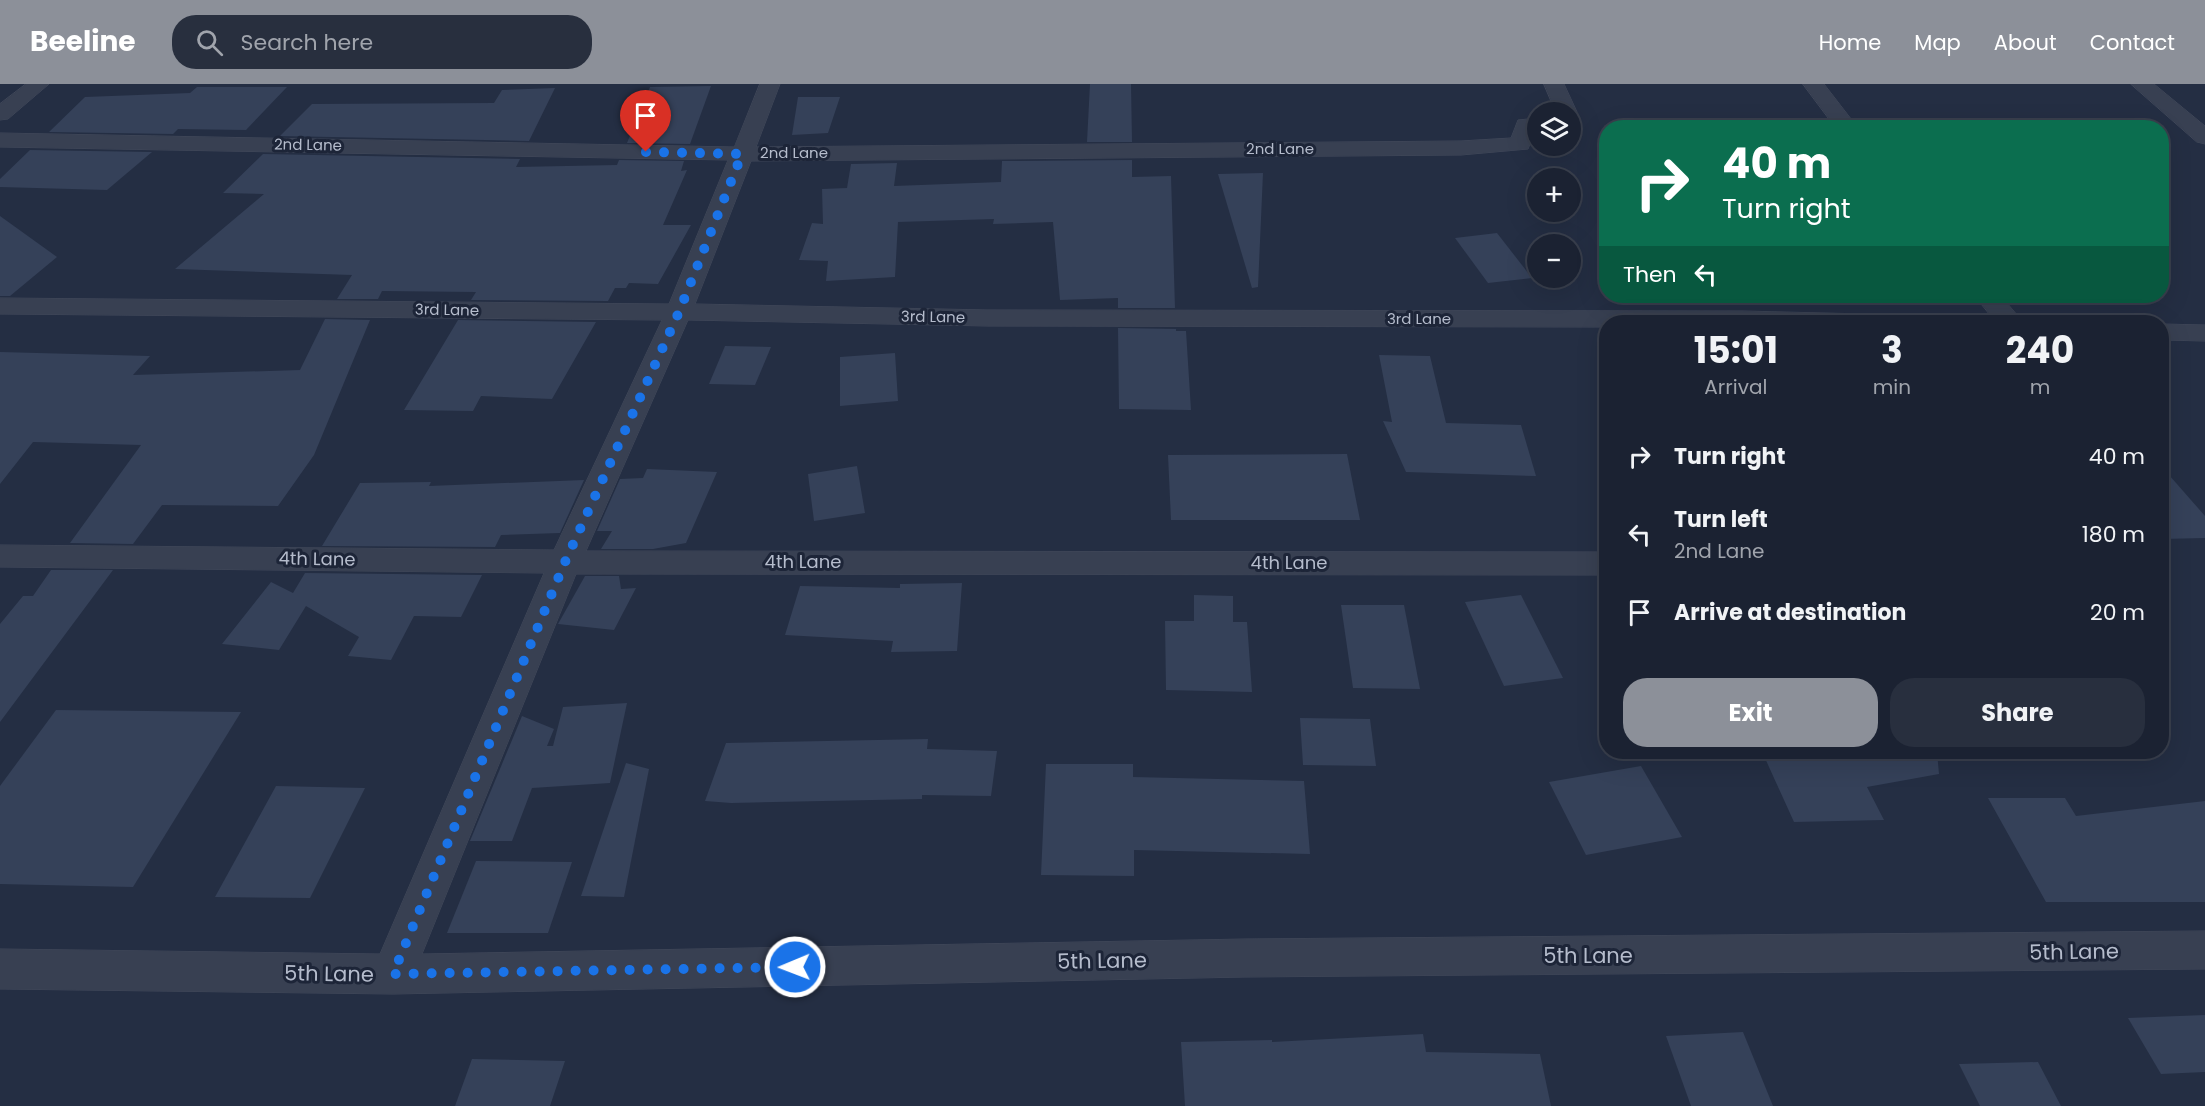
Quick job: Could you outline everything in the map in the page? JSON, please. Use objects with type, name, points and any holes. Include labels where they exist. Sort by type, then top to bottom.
[{"type":"street","points":[[0,114],[39,84]]},
{"type":"street","points":[[393,974],[565,562],[679,312],[770,84]]},
{"type":"street","points":[[1554,84],[1562,102]]},
{"type":"street","points":[[1813,84],[1842,120]]},
{"type":"street","points":[[2141,84],[2205,137]]},
{"type":"street","name":"2nd Lane","points":[[0,140],[742,154],[1461,148],[1520,144],[1527,124]]},
{"type":"street","points":[[1994,303],[2004,315]]},
{"type":"street","name":"3rd Lane","points":[[0,306],[679,312],[988,318],[1599,319]]},
{"type":"street","points":[[2169,332],[2205,333]]},
{"type":"street","name":"4th Lane","points":[[0,556],[565,562],[1599,564]]},
{"type":"street","name":"5th Lane","points":[[0,969],[393,974],[1234,958],[2205,950]]},
{"type":"building","points":[[1090,84],[1131,84],[1132,142],[1087,142]]},
{"type":"building","points":[[711,86],[690,144],[627,143],[650,87]]},
{"type":"building","points":[[197,87],[287,87],[246,130],[178,129],[173,134],[49,132],[85,97],[190,93]]},
{"type":"building","points":[[555,88],[529,141],[280,136],[312,104],[494,103],[502,90]]},
{"type":"building","points":[[798,97],[840,97],[828,133],[792,135]]},
{"type":"building","points":[[30,150],[152,152],[107,190],[0,187],[0,179]]},
{"type":"building","points":[[263,154],[520,159],[516,167],[617,165],[619,160],[684,161],[681,171],[687,170],[663,225],[691,225],[658,284],[629,283],[626,288],[615,288],[608,301],[471,300],[476,292],[382,291],[378,299],[337,299],[352,275],[175,269],[264,194],[223,193]]},
{"type":"building","points":[[1132,160],[1132,177],[1171,176],[1175,308],[1118,308],[1118,298],[1060,300],[1053,222],[993,224],[994,219],[898,222],[895,277],[826,281],[828,261],[799,260],[812,223],[823,224],[822,189],[847,188],[851,164],[897,163],[894,186],[1001,182],[1002,161]]},
{"type":"building","points":[[1263,173],[1258,287],[1252,288],[1218,174]]},
{"type":"building","points":[[0,216],[57,257],[10,296],[0,296]]},
{"type":"building","points":[[1497,233],[1527,272],[1527,279],[1488,283],[1455,238]]},
{"type":"building","points":[[325,319],[370,320],[314,455],[278,506],[162,505],[133,544],[70,543],[141,445],[33,442],[0,484],[0,352],[150,356],[133,375],[300,370]]},
{"type":"building","points":[[458,320],[596,322],[552,399],[481,396],[473,411],[404,410]]},
{"type":"building","points":[[1118,328],[1186,331],[1191,410],[1119,409]]},
{"type":"building","points":[[725,346],[771,347],[755,385],[709,384]]},
{"type":"building","points":[[895,353],[898,401],[840,406],[840,357]]},
{"type":"building","points":[[1379,355],[1430,356],[1446,423],[1521,425],[1536,476],[1406,472],[1383,421],[1392,422]]},
{"type":"building","points":[[1347,454],[1360,520],[1171,520],[1168,455]]},
{"type":"building","points":[[857,466],[865,513],[814,521],[808,474]]},
{"type":"building","points":[[647,469],[717,472],[686,543],[653,549],[601,549],[612,531],[597,531],[620,479],[643,478]]},
{"type":"building","points":[[2169,475],[2205,516],[2205,538],[2169,539]]},
{"type":"building","points":[[584,480],[560,533],[501,535],[495,547],[322,546],[360,483],[431,482],[429,486]]},
{"type":"building","points":[[51,570],[113,570],[0,722],[0,624],[23,596],[33,596]]},
{"type":"building","points":[[305,573],[482,575],[461,617],[414,616],[391,660],[348,656],[359,637],[306,606],[279,650],[222,644],[271,582],[293,593]]},
{"type":"building","points":[[585,576],[619,576],[621,589],[636,588],[614,630],[558,624]]},
{"type":"building","points":[[962,583],[957,651],[891,652],[893,641],[785,635],[800,586],[900,588],[900,584]]},
{"type":"building","points":[[1194,595],[1233,596],[1233,622],[1247,622],[1252,692],[1166,690],[1165,621],[1194,621]]},
{"type":"building","points":[[1521,595],[1563,678],[1504,686],[1465,602]]},
{"type":"building","points":[[1341,605],[1404,605],[1420,689],[1353,688]]},
{"type":"building","points":[[627,703],[610,783],[532,788],[512,841],[470,841],[522,716],[554,729],[547,746],[553,746],[563,707]]},
{"type":"building","points":[[56,710],[241,712],[133,887],[0,884],[0,786]]},
{"type":"building","points":[[1300,718],[1370,719],[1376,766],[1303,765]]},
{"type":"building","points":[[928,739],[927,749],[997,751],[991,796],[922,795],[922,799],[731,803],[705,801],[726,743]]},
{"type":"building","points":[[1765,759],[1938,759],[1939,774],[1867,787],[1884,820],[1794,822]]},
{"type":"building","points":[[626,763],[649,769],[624,897],[581,896]]},
{"type":"building","points":[[1046,764],[1133,764],[1133,777],[1304,781],[1310,854],[1134,850],[1134,876],[1041,875]]},
{"type":"building","points":[[1641,766],[1682,837],[1586,855],[1549,782]]},
{"type":"building","points":[[276,786],[365,788],[310,898],[215,897]]},
{"type":"building","points":[[1988,798],[2065,798],[2076,816],[2205,801],[2205,902],[2046,902]]},
{"type":"building","points":[[476,861],[572,862],[548,933],[447,933]]},
{"type":"building","points":[[2205,1015],[2205,1072],[2161,1074],[2128,1018]]},
{"type":"building","points":[[1743,1032],[1773,1106],[1691,1106],[1666,1036]]},
{"type":"building","points":[[1423,1034],[1426,1052],[1540,1054],[1551,1106],[1185,1106],[1181,1042],[1272,1040],[1272,1042]]},
{"type":"building","points":[[472,1059],[565,1061],[550,1106],[455,1106]]},
{"type":"building","points":[[2038,1062],[2061,1106],[1980,1106],[1959,1064]]},
{"type":"route","points":[[646,152],[742,154],[679,312],[565,562],[393,974],[795,967]]}]
